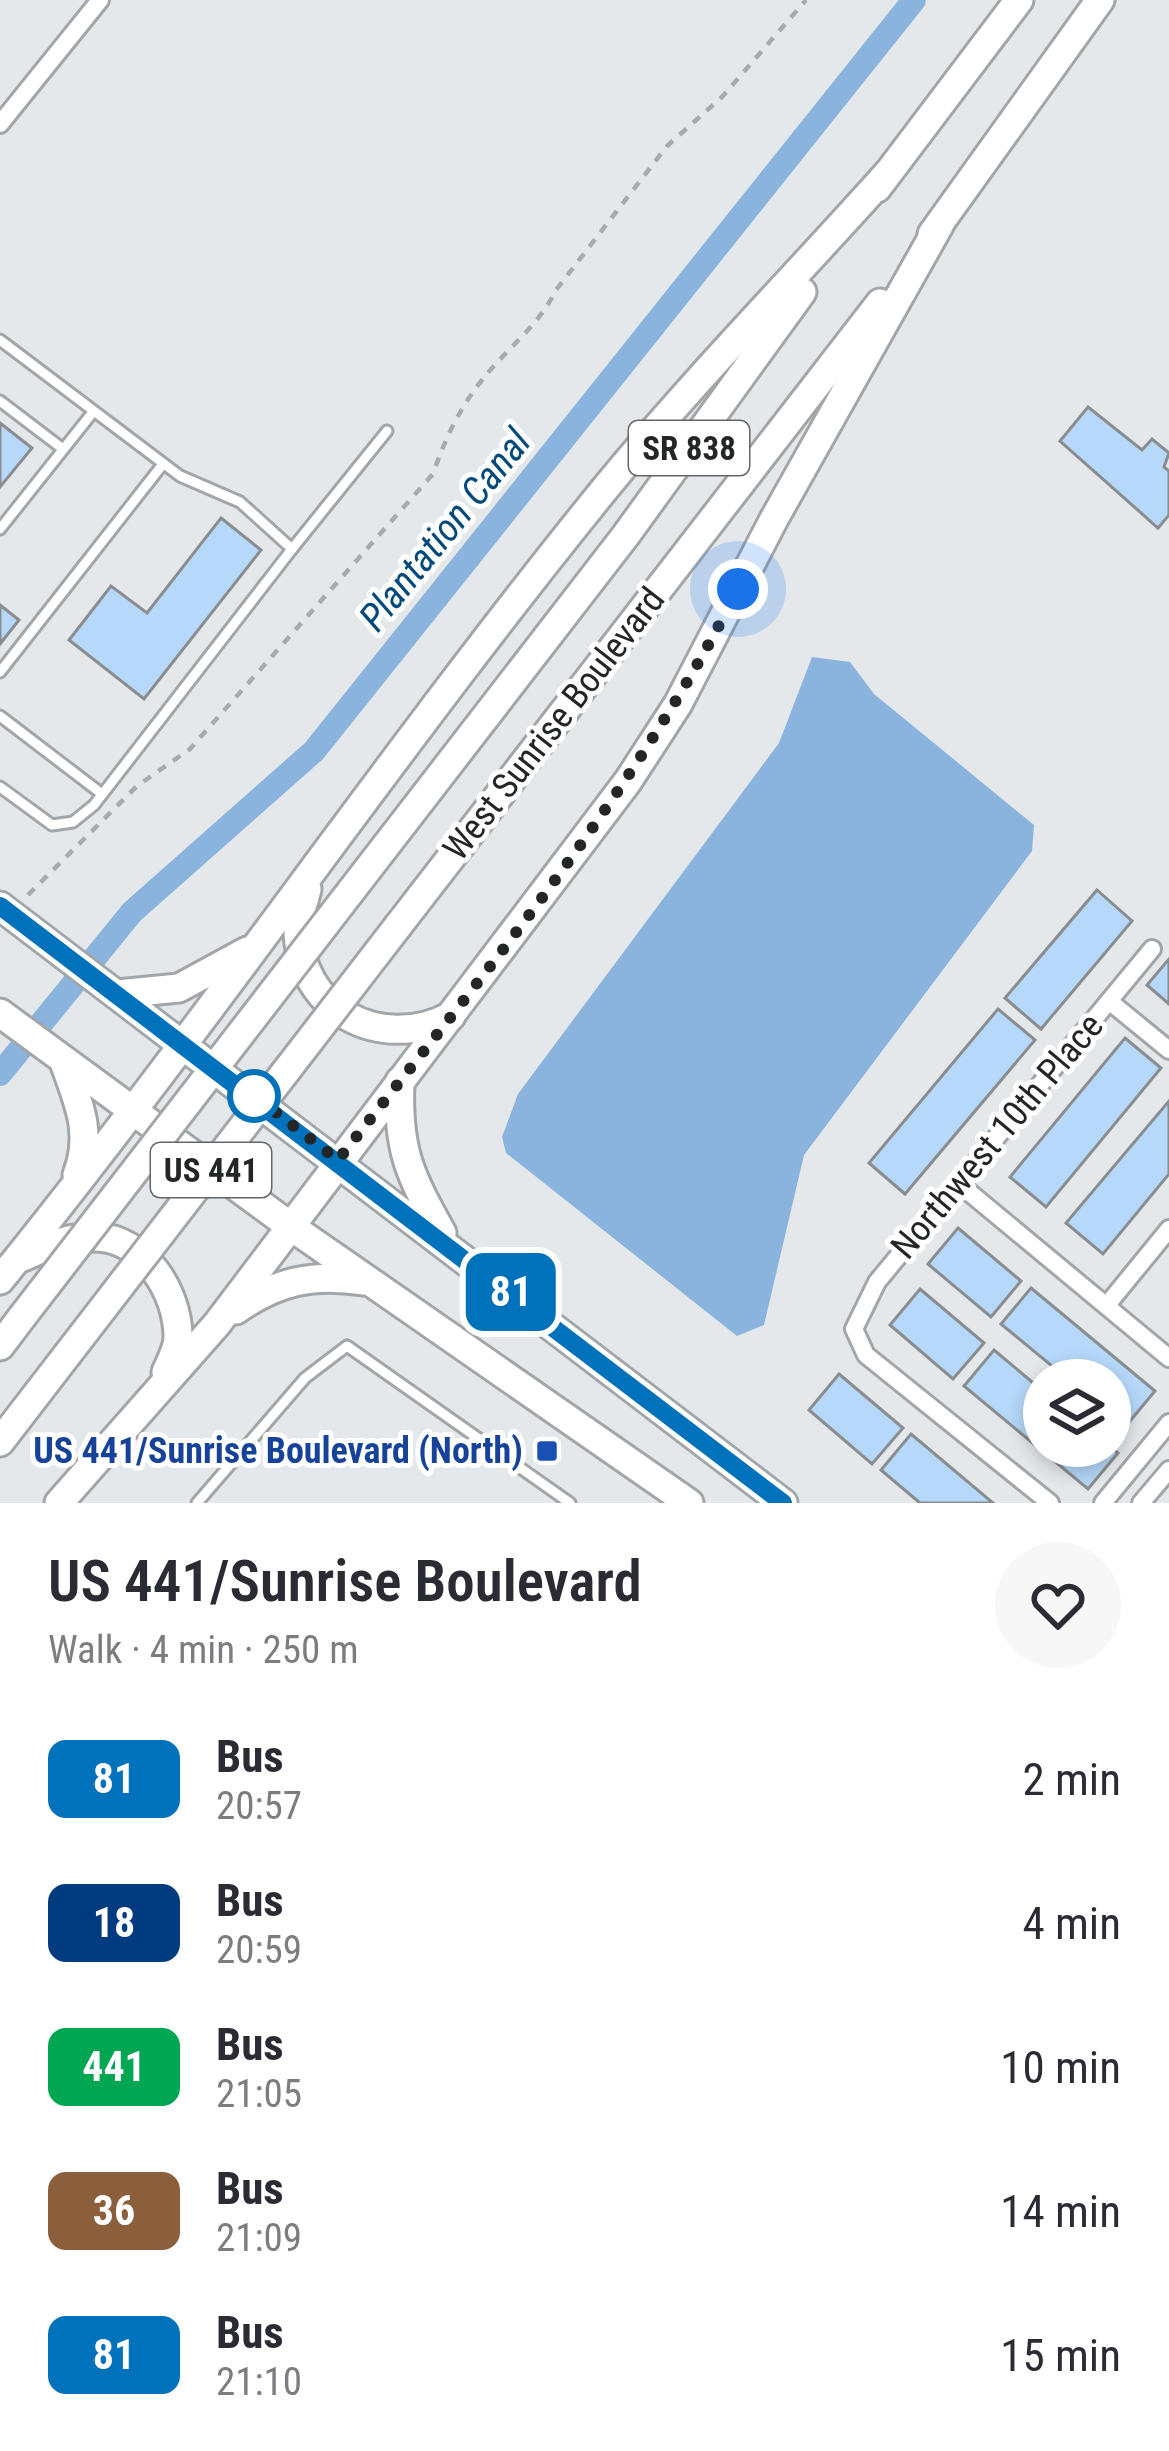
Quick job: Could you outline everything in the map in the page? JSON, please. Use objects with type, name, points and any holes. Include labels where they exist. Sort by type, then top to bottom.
[{"type":"main road","name":"West Sunrise Boulevard","points":[[0,1346],[626,535],[887,173],[1019,0]]},
{"type":"main road","name":"West Sunrise Boulevard","points":[[0,1442],[940,224],[1100,0]]},
{"type":"main road","points":[[8,1270],[187,1045],[610,483],[887,173]]},
{"type":"main road","points":[[59,1503],[156,1399],[217,1324],[338,1160],[553,886],[678,704],[774,519],[940,224]]},
{"type":"main road","points":[[312,874],[298,926],[307,968],[325,998],[364,1028],[391,1034],[429,1028],[451,1016]]},
{"type":"main road","name":"US 441","points":[[12,914],[783,1503]]},
{"type":"main road","points":[[117,994],[179,988],[212,975],[262,941]]},
{"type":"main road","name":"US 441","points":[[0,1013],[133,1115],[689,1503]]},
{"type":"main road","points":[[65,1065],[86,1120],[85,1154],[68,1195]]},
{"type":"main road","points":[[400,1081],[398,1132],[405,1167],[447,1242]]},
{"type":"main road","points":[[8,1270],[59,1241],[99,1237],[129,1246],[158,1272],[173,1307],[178,1340],[156,1399]]},
{"type":"main road","points":[[217,1324],[260,1293],[289,1281],[328,1275],[373,1283]]},
{"type":"street","points":[[2,118],[100,0]]},
{"type":"street","name":"Northwest 10th Place","points":[[1050,1503],[866,1355],[854,1329],[877,1282],[1152,949]]},
{"type":"street","points":[[1108,1001],[1169,1050]]},
{"type":"street","points":[[958,1184],[1169,1358]]},
{"type":"street","points":[[1107,1305],[1169,1229]]},
{"type":"street","points":[[1103,1503],[1169,1423]]},
{"type":"street","points":[[1141,1503],[1169,1470]]},
{"type":"lane","points":[[0,340],[163,464],[240,502],[292,549]]},
{"type":"lane","points":[[0,401],[63,449]]},
{"type":"lane","points":[[0,529],[92,412]]},
{"type":"lane","points":[[0,787],[52,825],[73,822],[103,794],[386,431]]},
{"type":"lane","points":[[0,672],[163,464]]},
{"type":"lane","points":[[0,716],[103,794]]},
{"type":"lane","points":[[197,1503],[305,1378],[347,1346],[570,1503]]},
{"type":"path","points":[[12,914],[137,786],[190,749],[433,474],[448,429],[483,378],[543,316],[556,290],[667,146],[722,97],[806,0]]},
{"type":"water","points":[[812,657],[850,662],[874,694],[1034,825],[1032,851],[804,1155],[764,1325],[737,1336],[506,1153],[502,1137],[518,1094],[779,743]]},
{"type":"building","points":[[1088,407],[1142,450],[1152,439],[1169,453],[1164,467],[1169,471],[1169,515],[1158,528],[1060,441]]},
{"type":"building","points":[[0,423],[32,448],[0,487]]},
{"type":"building","points":[[221,518],[261,550],[144,699],[69,640],[111,586],[147,613]]},
{"type":"building","points":[[0,605],[19,620],[0,644]]},
{"type":"building","points":[[1097,890],[1132,921],[1041,1029],[1005,998]]},
{"type":"building","points":[[1169,959],[1169,1004],[1147,985]]},
{"type":"building","points":[[998,1009],[1035,1040],[905,1194],[869,1163]]},
{"type":"building","points":[[1125,1038],[1161,1068],[1046,1207],[1010,1177]]},
{"type":"building","points":[[1169,1101],[1169,1174],[1103,1254],[1066,1223]]},
{"type":"building","points":[[958,1228],[1021,1281],[991,1317],[928,1264]]},
{"type":"building","points":[[1031,1288],[1116,1359],[1044,1359],[1001,1324]]},
{"type":"building","points":[[920,1289],[984,1343],[953,1379],[890,1325]]},
{"type":"building","points":[[994,1350],[1023,1374],[1023,1435],[964,1386]]},
{"type":"building","points":[[1131,1371],[1155,1391],[1131,1420]]},
{"type":"building","points":[[839,1374],[903,1428],[872,1464],[809,1410]]},
{"type":"building","points":[[911,1434],[993,1503],[920,1503],[881,1470]]},
{"type":"building","points":[[1062,1467],[1106,1467],[1088,1489]]},
{"type":"waterway","name":"Plantation Canal","points":[[0,1074],[132,912],[314,751],[914,0]]},
{"type":"bus line","name":"81","points":[[0,906],[447,1242],[783,1503]]},
{"type":"place","name":"US 441/Sunrise Boulevard (North)","points":[[547,1451]]},
{"type":"route","points":[[254,1096],[248,1091],[338,1160],[553,886],[628,782],[678,704],[738,589]]}]
